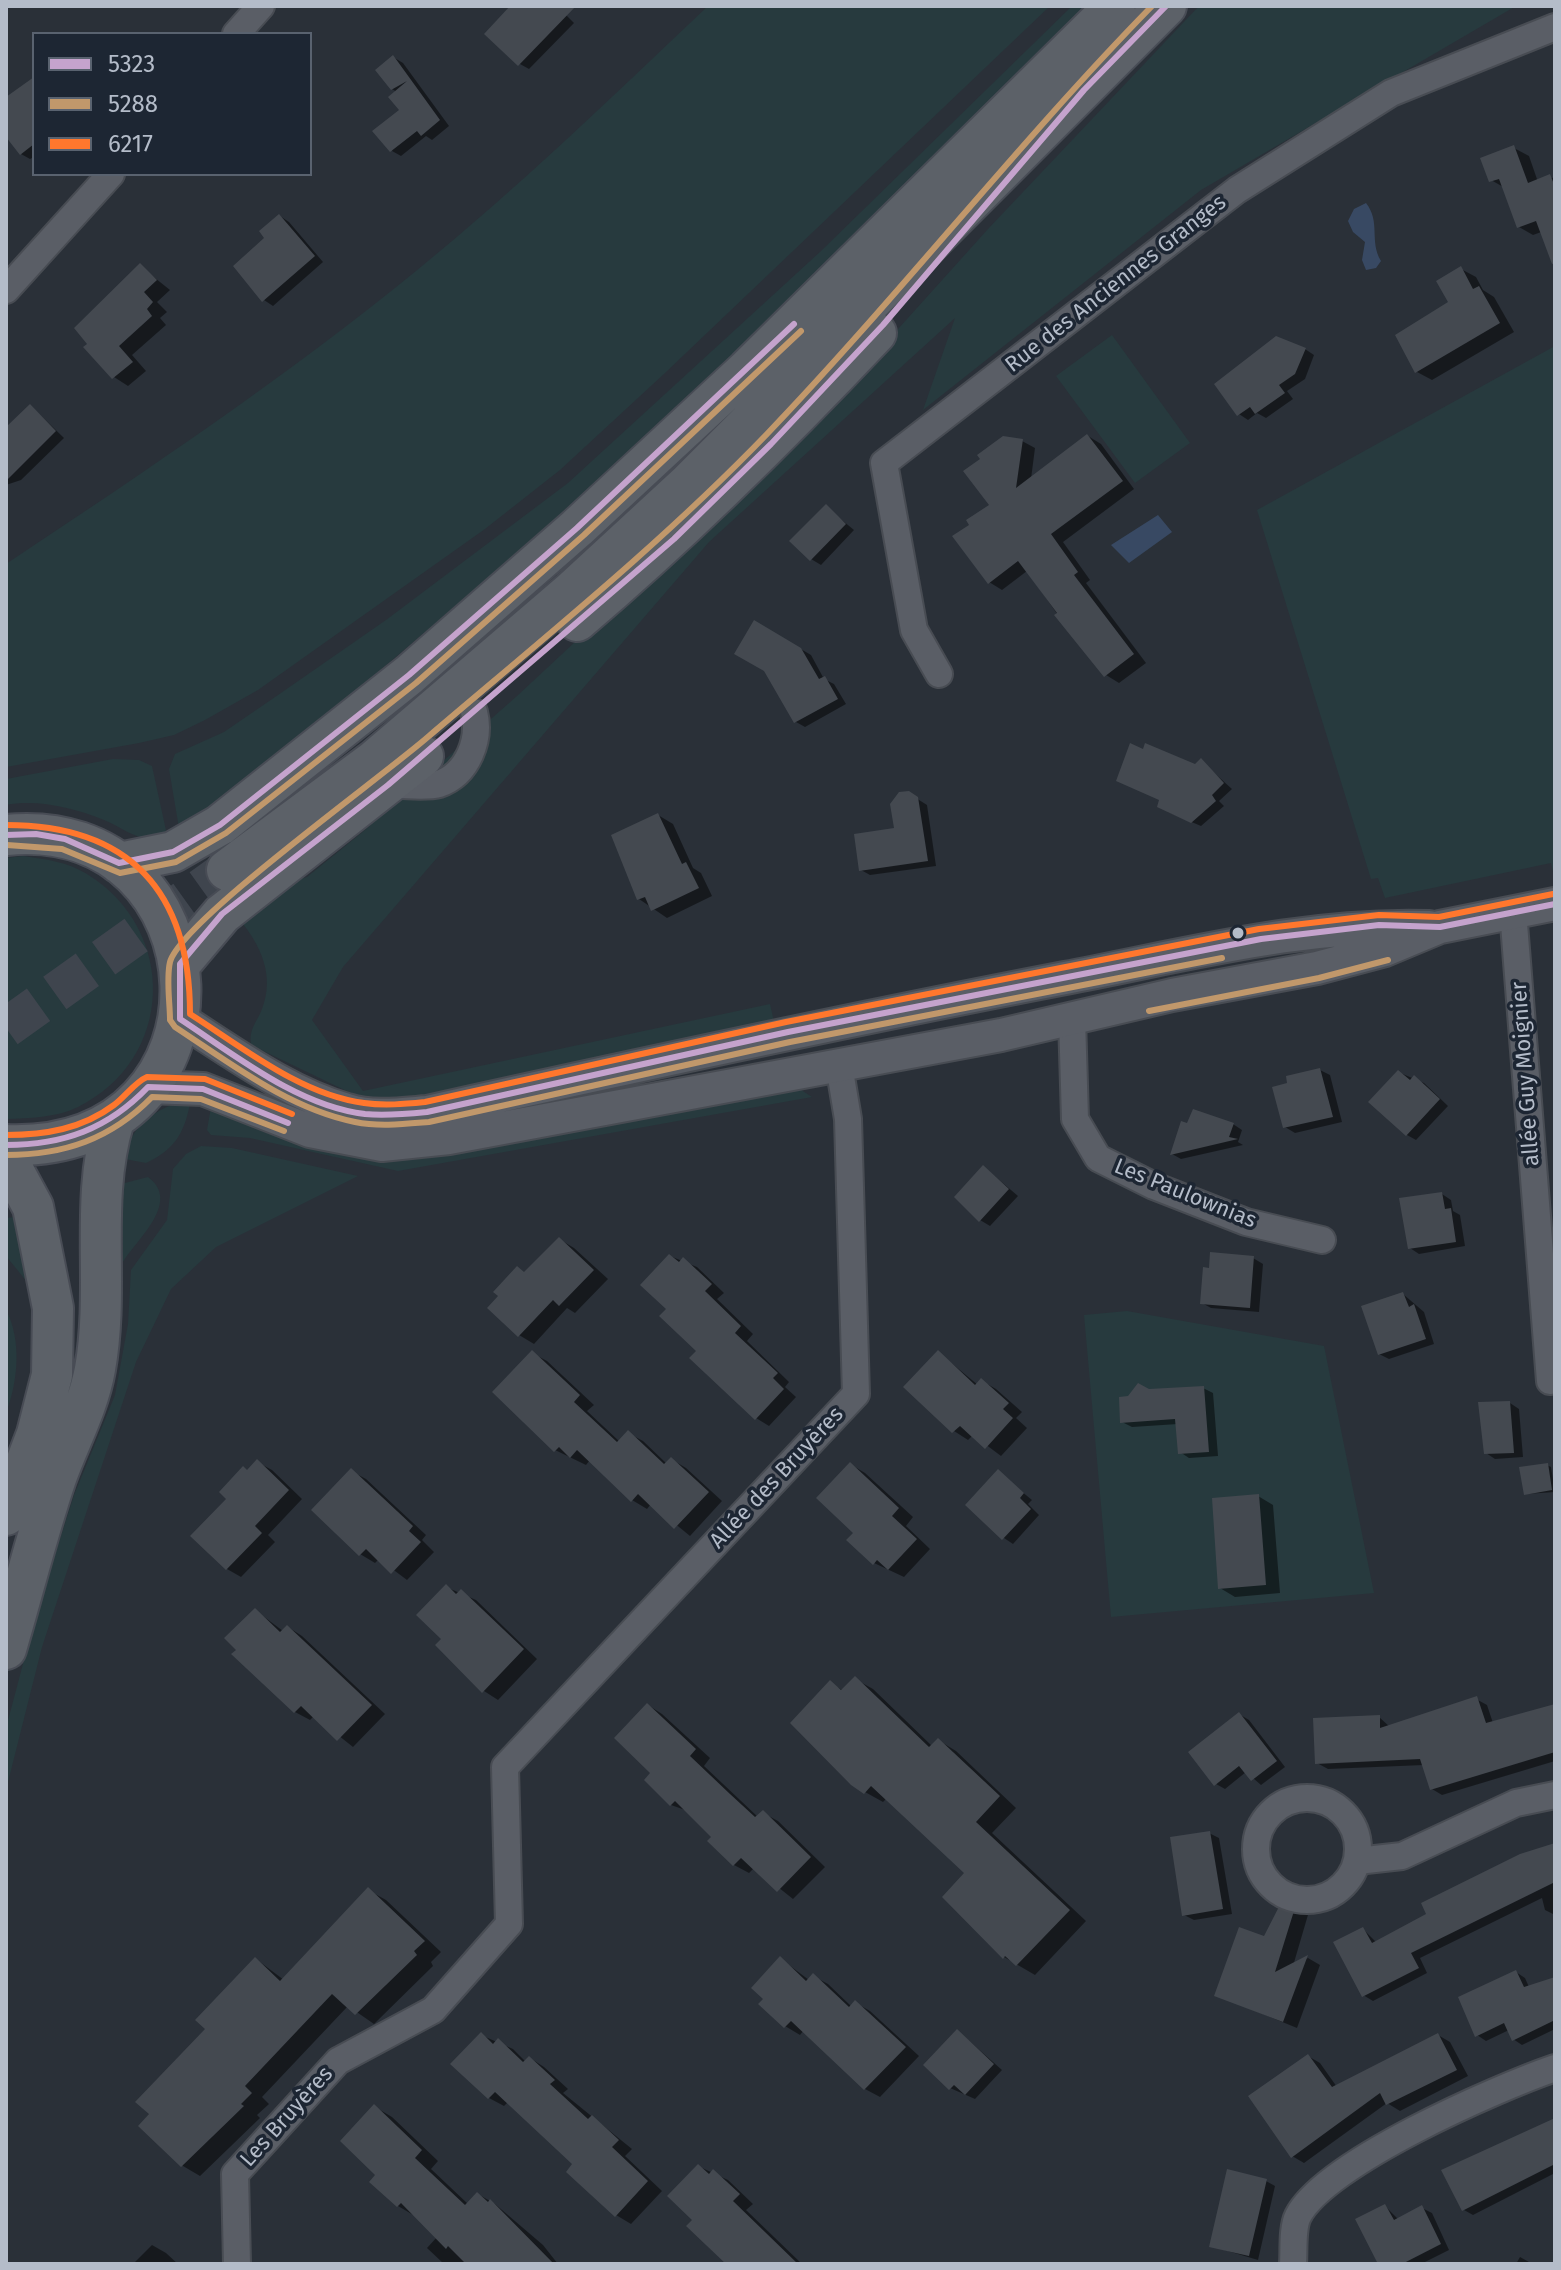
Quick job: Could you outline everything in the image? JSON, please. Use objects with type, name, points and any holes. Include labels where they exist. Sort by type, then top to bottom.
[{"type":"main road","points":[[180,964],[222,914],[388,785],[474,712],[674,539],[771,444],[883,325],[1069,80],[1115,6]]},
{"type":"main road","points":[[119,863],[173,852],[220,825],[409,675],[577,528],[1069,80],[1166,6]]},
{"type":"main road","points":[[222,862],[375,760],[581,582],[689,483],[1069,80]]},
{"type":"main road","points":[[6,835],[59,836],[90,847],[119,863],[155,902],[169,925],[180,964],[180,1019],[173,1043],[148,1087],[114,1120],[78,1138],[40,1146],[6,1145]]},
{"type":"main road","points":[[6,1649],[56,1477],[87,1405],[95,1368],[100,1333],[100,1187],[114,1120]]},
{"type":"main road","points":[[6,1157],[33,1207],[53,1308],[52,1375],[37,1434],[6,1515]]},
{"type":"street","points":[[238,32],[261,6]]},
{"type":"street","name":"Rue des Anciennes Granges","points":[[939,674],[914,630],[884,463],[1237,190],[1391,93],[1555,27]]},
{"type":"street","points":[[6,290],[109,176]]},
{"type":"street","points":[[148,1087],[203,1089],[310,1131],[382,1145],[481,1133],[839,1065],[1330,964],[1385,950],[1440,927],[1555,904]]},
{"type":"street","name":"allée Guy Moignier","points":[[1513,911],[1550,1381]]},
{"type":"street","points":[[180,1019],[302,1092],[349,1111],[391,1115],[427,1112],[833,1025],[1293,934],[1379,925],[1440,927]]},
{"type":"street","points":[[1066,978],[1072,1018]]},
{"type":"street","name":"Les Paulownias","points":[[1072,1018],[1075,1119],[1098,1158],[1154,1186],[1246,1222],[1322,1240]]},
{"type":"street","points":[[833,1025],[839,1065]]},
{"type":"street","name":"Allée des Bruyères","points":[[505,1767],[856,1394],[848,1119],[839,1065]]},
{"type":"street","name":"Les Bruyères","points":[[237,2264],[235,2174],[338,2061],[433,2010],[509,1924],[505,1767]]},
{"type":"street","points":[[1357,1861],[1402,1856],[1516,1803],[1555,1795]]},
{"type":"street","points":[[1293,2264],[1297,2217],[1325,2185],[1372,2155],[1505,2085],[1555,2068]]},
{"type":"green space","points":[[708,6],[1050,6],[665,373],[560,470],[485,529],[258,690],[205,720],[174,735],[6,767],[6,564],[215,422],[367,310],[528,174]]},
{"type":"green space","points":[[1072,6],[1093,6],[862,234],[540,534],[181,840],[169,769],[175,754],[224,732],[278,695],[386,620],[568,483],[821,251]]},
{"type":"green space","points":[[1199,6],[1516,6],[1201,190],[923,410],[955,318],[709,542],[343,967],[312,1020],[363,1091],[770,1004],[774,1022],[435,1095],[390,1100],[359,1097],[251,1045],[252,1030],[266,997],[266,973],[254,939],[239,919],[283,884],[307,877],[365,830],[517,696],[721,506],[845,388],[988,229]]},
{"type":"green space","points":[[1112,335],[1190,443],[1135,483],[1056,376]]},
{"type":"green space","points":[[1555,346],[1555,880],[1551,863],[1385,898],[1378,878],[1371,879],[1257,510]]},
{"type":"green space","points":[[113,759],[139,760],[152,766],[167,835],[150,839],[134,835],[68,808],[31,803],[6,805],[6,779]]},
{"type":"green space","points":[[23,856],[80,870],[117,898],[138,927],[150,960],[153,994],[147,1027],[133,1058],[110,1086],[69,1111],[42,1117],[6,1119],[6,858]]},
{"type":"green space","points":[[798,1088],[812,1097],[398,1171],[250,1138],[211,1135],[207,1130],[211,1107],[292,1134]]},
{"type":"green space","points":[[180,1102],[190,1104],[185,1124],[171,1147],[146,1163],[125,1159],[131,1138],[144,1122],[160,1110]]},
{"type":"green space","points":[[201,1146],[232,1148],[358,1176],[216,1247],[171,1289],[136,1362],[42,1647],[6,1790],[6,1728],[37,1611],[74,1495],[115,1395],[128,1324],[131,1270],[167,1220],[173,1169],[186,1154]]},
{"type":"green space","points":[[148,1177],[157,1187],[160,1198],[158,1209],[146,1232],[123,1262],[121,1184]]},
{"type":"green space","points":[[16,1217],[32,1288],[6,1256],[6,1218]]},
{"type":"green space","points":[[6,1310],[14,1334],[16,1361],[6,1413]]},
{"type":"green space","points":[[1127,1311],[1324,1346],[1374,1593],[1111,1617],[1084,1315]]},
{"type":"water","points":[[1366,203],[1373,217],[1381,261],[1376,268],[1366,270],[1362,260],[1365,242],[1353,232],[1348,221],[1354,209]]},
{"type":"water","points":[[1158,515],[1172,532],[1129,563],[1111,545]]},
{"type":"building","points":[[510,6],[576,6],[518,66],[484,34]]},
{"type":"building","points":[[393,55],[440,120],[421,136],[417,131],[390,152],[372,131],[399,110],[388,97],[407,81],[391,90],[375,70]]},
{"type":"building","points":[[32,78],[32,146],[20,155],[6,137],[6,97]]},
{"type":"building","points":[[1514,145],[1528,183],[1550,174],[1555,187],[1555,263],[1552,264],[1536,221],[1517,228],[1499,179],[1489,182],[1480,158]]},
{"type":"building","points":[[279,214],[315,256],[262,302],[233,266],[264,238],[259,231]]},
{"type":"building","points":[[140,263],[157,280],[144,292],[153,302],[147,309],[152,316],[119,346],[133,362],[112,379],[83,347],[87,344],[74,328]]},
{"type":"building","points":[[1461,266],[1473,289],[1479,286],[1500,323],[1415,373],[1395,335],[1448,302],[1436,281]]},
{"type":"building","points":[[1276,336],[1306,348],[1295,374],[1279,385],[1285,393],[1255,414],[1250,407],[1237,416],[1214,384]]},
{"type":"building","points":[[30,404],[56,431],[6,481],[6,427]]},
{"type":"building","points":[[1087,434],[1123,481],[1051,534],[1078,572],[1074,575],[1134,654],[1104,677],[1054,615],[1057,613],[1018,561],[988,584],[952,536],[969,525],[966,520],[989,505],[963,471],[980,459],[977,455],[1003,436],[1023,439],[1016,488]]},
{"type":"building","points":[[826,504],[846,524],[810,561],[789,541]]},
{"type":"building","points":[[754,620],[801,648],[819,679],[825,676],[838,699],[794,723],[764,671],[734,654]]},
{"type":"building","points":[[1130,743],[1143,749],[1145,743],[1195,764],[1201,758],[1224,783],[1212,795],[1216,801],[1191,823],[1157,807],[1159,800],[1116,781]]},
{"type":"building","points":[[909,791],[918,797],[928,861],[859,871],[854,834],[894,828],[890,804],[899,792]]},
{"type":"building","points":[[658,813],[682,864],[686,862],[699,888],[651,911],[645,897],[637,900],[611,835]]},
{"type":"building","points":[[1320,1068],[1333,1117],[1283,1128],[1272,1087],[1287,1083],[1286,1076]]},
{"type":"building","points":[[1398,1070],[1410,1080],[1414,1075],[1440,1099],[1406,1136],[1368,1102]]},
{"type":"building","points":[[1193,1109],[1234,1123],[1229,1137],[1238,1139],[1170,1155],[1181,1121],[1187,1123]]},
{"type":"building","points":[[983,1165],[1009,1189],[979,1222],[954,1197]]},
{"type":"building","points":[[1442,1192],[1445,1209],[1451,1208],[1456,1242],[1408,1249],[1399,1198]]},
{"type":"building","points":[[559,1237],[594,1270],[559,1306],[553,1300],[518,1337],[487,1308],[498,1296],[493,1292],[517,1266],[524,1272]]},
{"type":"building","points":[[1210,1252],[1254,1256],[1250,1308],[1200,1304],[1203,1267],[1209,1268]]},
{"type":"building","points":[[669,1254],[679,1262],[683,1257],[712,1284],[705,1291],[741,1326],[735,1333],[778,1373],[773,1378],[784,1389],[755,1420],[689,1358],[696,1351],[659,1316],[666,1309],[640,1285]]},
{"type":"building","points":[[1403,1292],[1409,1307],[1414,1304],[1426,1339],[1378,1355],[1361,1306]]},
{"type":"building","points":[[532,1350],[580,1395],[574,1402],[617,1442],[628,1430],[664,1464],[671,1457],[709,1492],[674,1529],[638,1494],[631,1502],[577,1450],[570,1458],[559,1447],[554,1452],[492,1392]]},
{"type":"building","points":[[938,1350],[975,1385],[981,1378],[1009,1403],[1003,1409],[1013,1418],[985,1449],[960,1426],[952,1433],[903,1387]]},
{"type":"building","points":[[1138,1383],[1149,1389],[1204,1386],[1209,1452],[1178,1454],[1175,1419],[1120,1423],[1119,1397],[1128,1396]]},
{"type":"building","points":[[1510,1401],[1514,1453],[1484,1454],[1478,1402]]},
{"type":"building","points":[[257,1459],[289,1490],[255,1526],[262,1533],[226,1570],[190,1536],[226,1499],[219,1492],[243,1466],[247,1470]]},
{"type":"building","points":[[850,1462],[899,1508],[892,1516],[917,1539],[888,1570],[877,1560],[873,1565],[846,1540],[853,1533],[816,1498]]},
{"type":"building","points":[[1548,1463],[1552,1490],[1524,1495],[1519,1467]]},
{"type":"building","points":[[351,1468],[413,1526],[409,1531],[421,1542],[391,1574],[366,1549],[359,1556],[311,1510]]},
{"type":"building","points":[[998,1469],[1024,1493],[1020,1498],[1031,1509],[1002,1540],[965,1505]]},
{"type":"building","points":[[1259,1494],[1266,1585],[1218,1589],[1212,1498]]},
{"type":"building","points":[[446,1584],[456,1594],[461,1589],[524,1649],[482,1693],[435,1645],[441,1639],[416,1615]]},
{"type":"building","points":[[255,1608],[280,1632],[287,1625],[372,1705],[337,1741],[301,1706],[294,1713],[231,1654],[236,1650],[224,1638]]},
{"type":"building","points":[[855,1676],[929,1747],[938,1738],[1000,1796],[976,1822],[1070,1910],[1016,1966],[1005,1956],[1003,1959],[942,1897],[964,1873],[871,1786],[864,1794],[851,1785],[790,1723],[830,1680],[841,1690]]},
{"type":"building","points":[[1477,1696],[1486,1723],[1555,1704],[1555,1752],[1430,1790],[1420,1759],[1315,1764],[1313,1718],[1380,1715],[1380,1728]]},
{"type":"building","points":[[647,1703],[696,1749],[690,1756],[730,1794],[755,1817],[763,1810],[811,1857],[777,1892],[741,1858],[733,1866],[707,1841],[711,1837],[675,1801],[670,1806],[644,1780],[650,1773],[614,1738]]},
{"type":"building","points":[[1239,1712],[1277,1761],[1251,1781],[1239,1766],[1214,1786],[1188,1752]]},
{"type":"building","points":[[1210,1831],[1223,1909],[1182,1916],[1170,1837]]},
{"type":"building","points":[[1555,1843],[1555,1882],[1411,1953],[1419,1968],[1362,1997],[1333,1942],[1363,1927],[1372,1943],[1426,1914],[1421,1903],[1520,1854]]},
{"type":"building","points":[[368,1887],[425,1941],[414,1951],[417,1955],[355,2015],[332,1994],[245,2086],[252,2093],[241,2104],[244,2106],[181,2167],[138,2126],[149,2114],[135,2102],[205,2029],[195,2020],[255,1957],[280,1981]]},
{"type":"building","points":[[1286,1893],[1298,1898],[1275,1972],[1308,1955],[1283,2022],[1214,1996],[1239,1927],[1264,1936]]},
{"type":"building","points":[[780,1956],[806,1981],[813,1973],[849,2007],[855,2000],[906,2047],[864,2090],[791,2021],[784,2028],[758,2004],[763,1999],[751,1988]]},
{"type":"building","points":[[1516,1970],[1524,1987],[1555,1977],[1555,2020],[1512,2041],[1504,2023],[1475,2037],[1458,1997]]},
{"type":"building","points":[[957,2029],[994,2064],[965,2095],[954,2085],[949,2090],[923,2065]]},
{"type":"building","points":[[481,2032],[493,2044],[498,2038],[523,2062],[529,2056],[555,2080],[550,2084],[588,2119],[592,2115],[619,2140],[612,2147],[648,2181],[615,2217],[566,2172],[572,2164],[495,2092],[488,2099],[450,2064]]},
{"type":"building","points":[[1438,2033],[1457,2070],[1386,2105],[1380,2093],[1291,2158],[1248,2096],[1308,2054],[1332,2087]]},
{"type":"building","points":[[374,2104],[422,2150],[415,2158],[465,2205],[477,2192],[488,2202],[490,2199],[554,2264],[466,2264],[448,2246],[446,2249],[401,2203],[397,2207],[369,2182],[375,2175],[340,2141]]},
{"type":"building","points":[[1555,2118],[1555,2164],[1462,2211],[1441,2170]]},
{"type":"building","points":[[698,2164],[709,2174],[713,2169],[740,2194],[733,2201],[798,2264],[726,2264],[686,2226],[692,2220],[667,2196]]},
{"type":"building","points":[[1227,2169],[1267,2179],[1249,2256],[1209,2247]]},
{"type":"building","points":[[1385,2204],[1394,2220],[1422,2205],[1441,2244],[1402,2264],[1378,2264],[1355,2219]]},
{"type":"tunnel","points":[[6,1028],[227,870]]},
{"type":"transit line","name":"5288","points":[[1152,6],[1054,111],[816,381],[727,474],[559,626],[406,755],[245,883],[182,942],[170,962],[170,1020],[175,1027],[239,1069],[307,1107],[355,1122],[401,1124],[429,1122],[790,1042],[1222,958]]},
{"type":"transit line","name":"5323","points":[[1166,6],[1084,90],[883,325],[771,444],[674,539],[388,785],[222,914],[180,964],[180,1019],[268,1077],[316,1101],[365,1114],[427,1112],[788,1032],[1261,939],[1379,925],[1440,927],[1555,904]]},
{"type":"transit line","name":"5323","points":[[6,835],[36,834],[65,839],[119,863],[173,852],[220,825],[409,675],[577,528],[794,324]]},
{"type":"transit line","name":"5288","points":[[7,845],[62,849],[120,873],[176,862],[226,833],[416,683],[584,535],[801,331]]},
{"type":"transit line","name":"6217","points":[[6,825],[49,828],[87,837],[118,852],[144,873],[164,900],[179,933],[187,971],[190,1014],[295,1080],[341,1098],[379,1104],[425,1102],[786,1022],[1259,929],[1379,915],[1439,917],[1553,894]]},
{"type":"transit line","name":"5288","points":[[1149,1011],[1319,978],[1388,960]]},
{"type":"transit line","name":"6217","points":[[6,1135],[49,1132],[89,1120],[114,1105],[147,1077],[205,1079],[292,1114]]},
{"type":"transit line","name":"5323","points":[[6,1145],[47,1142],[83,1132],[117,1114],[148,1087],[203,1089],[288,1123]]},
{"type":"transit line","name":"5288","points":[[6,1155],[48,1152],[85,1142],[120,1124],[152,1097],[201,1099],[284,1131]]}]
